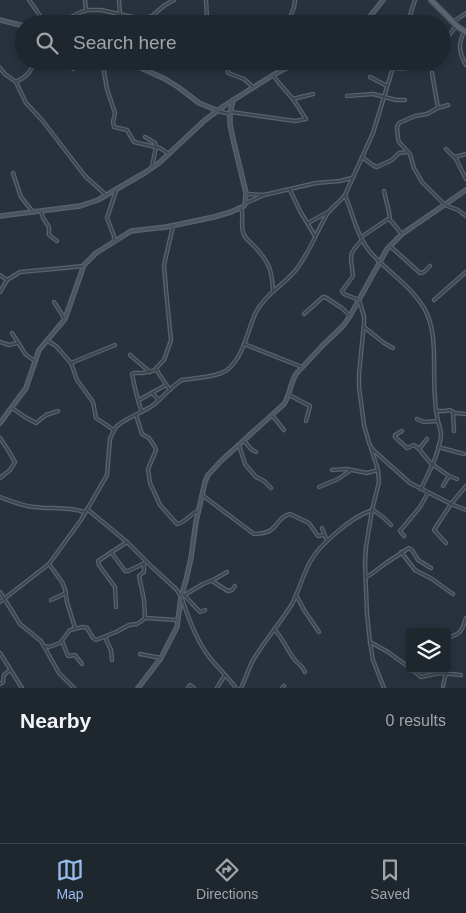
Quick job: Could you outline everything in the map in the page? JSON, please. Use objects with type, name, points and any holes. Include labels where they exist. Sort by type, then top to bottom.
[{"type":"main road","points":[[431,0],[446,15]]},
{"type":"main road","points":[[451,20],[465,31]]},
{"type":"street","points":[[28,0],[39,15]]},
{"type":"street","points":[[85,0],[86,10]]},
{"type":"street","points":[[118,0],[120,14]]},
{"type":"street","points":[[153,15],[174,0]]},
{"type":"street","points":[[206,0],[207,15]]},
{"type":"street","points":[[290,15],[295,8],[295,0]]},
{"type":"street","points":[[371,15],[383,0]]},
{"type":"street","points":[[409,15],[415,0]]},
{"type":"street","points":[[76,15],[86,10],[102,10],[123,15]]},
{"type":"street","points":[[451,30],[466,13]]},
{"type":"street","points":[[0,20],[15,24]]},
{"type":"street","points":[[465,31],[461,38],[460,48],[466,65]]},
{"type":"street","points":[[0,68],[16,82],[26,103],[42,120],[85,176],[106,195]]},
{"type":"street","points":[[16,82],[31,70]]},
{"type":"street","points":[[105,70],[107,89],[116,113],[113,122],[114,127],[127,130],[134,142],[156,147],[169,154]]},
{"type":"street","points":[[144,70],[178,87],[199,103],[217,111],[295,121],[306,119],[293,99],[273,75]]},
{"type":"street","points":[[228,70],[228,73],[244,80],[253,87]]},
{"type":"street","points":[[0,216],[85,205],[106,195],[152,168],[205,120],[253,87],[283,70]]},
{"type":"street","points":[[308,223],[329,211],[345,195],[373,133],[393,70]]},
{"type":"street","points":[[432,73],[438,108]]},
{"type":"street","points":[[370,77],[387,86]]},
{"type":"street","points":[[293,99],[313,94]]},
{"type":"street","points":[[347,96],[373,94],[396,100],[405,100]]},
{"type":"street","points":[[233,100],[230,113],[233,138],[246,193],[245,204]]},
{"type":"street","points":[[448,105],[415,116],[398,125],[398,140],[410,154],[420,180],[445,205],[458,210],[466,216]]},
{"type":"street","points":[[145,137],[155,143],[156,147],[152,168]]},
{"type":"street","points":[[446,149],[455,157],[466,179]]},
{"type":"street","points":[[362,157],[377,167],[392,160],[400,153],[408,152]]},
{"type":"street","points":[[455,157],[466,154]]},
{"type":"street","points":[[12,173],[21,197],[33,212]]},
{"type":"street","points":[[0,423],[28,385],[39,350],[65,319],[84,265],[96,253],[131,231],[214,217],[241,208],[245,204],[264,195],[316,183],[352,178]]},
{"type":"street","points":[[114,243],[114,236],[107,218],[108,210],[117,189]]},
{"type":"street","points":[[290,190],[315,237]]},
{"type":"street","points":[[384,191],[390,219],[402,234]]},
{"type":"street","points":[[138,688],[160,658],[177,627],[191,558],[194,530],[208,475],[284,404],[294,378],[343,326],[350,316],[384,252],[402,234],[466,192]]},
{"type":"street","points":[[246,193],[264,195]]},
{"type":"street","points":[[345,195],[362,238],[371,253],[408,287],[419,300],[428,315],[432,328],[436,411],[441,434],[432,464],[421,489]]},
{"type":"street","points":[[241,208],[243,210],[241,224],[243,233],[270,267],[273,291]]},
{"type":"street","points":[[41,211],[48,226],[49,236],[57,241]]},
{"type":"street","points":[[0,602],[49,564],[85,512],[106,475],[110,439],[120,423],[142,412],[182,380],[225,372],[235,361],[244,344],[257,310],[273,291],[296,270],[329,211]]},
{"type":"street","points":[[359,300],[344,294],[342,290],[353,276],[350,259],[351,253],[362,238],[386,219],[390,219]]},
{"type":"street","points":[[142,412],[132,374],[143,374],[156,370],[157,366],[166,356],[171,340],[164,265],[173,225]]},
{"type":"street","points":[[390,246],[420,273],[430,266]]},
{"type":"street","points":[[0,292],[7,280],[20,272],[84,265]]},
{"type":"street","points":[[434,300],[466,272]]},
{"type":"street","points":[[0,275],[7,280]]},
{"type":"street","points":[[304,314],[325,296],[350,316]]},
{"type":"street","points":[[359,300],[364,316],[359,386],[364,425],[380,482],[372,510],[366,548],[370,642],[373,660],[384,688]]},
{"type":"street","points":[[54,302],[65,319]]},
{"type":"street","points":[[364,327],[393,348]]},
{"type":"street","points":[[12,333],[26,355],[35,361]]},
{"type":"street","points":[[0,342],[9,345],[17,343]]},
{"type":"street","points":[[47,342],[56,346],[71,363],[77,380],[93,402],[96,418],[114,430]]},
{"type":"street","points":[[244,344],[303,368]]},
{"type":"street","points":[[71,363],[115,345]]},
{"type":"street","points":[[130,355],[150,372]]},
{"type":"street","points":[[156,370],[170,390]]},
{"type":"street","points":[[138,400],[166,385]]},
{"type":"street","points":[[152,393],[159,400]]},
{"type":"street","points":[[289,395],[310,406],[306,421]]},
{"type":"street","points":[[12,408],[36,423],[46,415],[58,411]]},
{"type":"street","points":[[436,411],[450,410],[466,414]]},
{"type":"street","points":[[453,412],[454,431]]},
{"type":"street","points":[[136,415],[142,434],[149,438],[156,446],[148,473],[150,483],[160,506],[177,524],[198,511]]},
{"type":"street","points":[[272,415],[284,430]]},
{"type":"street","points":[[417,419],[427,423],[438,421]]},
{"type":"street","points":[[402,431],[395,435],[395,438],[407,448],[414,445],[432,464],[449,476],[457,479]]},
{"type":"street","points":[[0,438],[15,462],[10,470],[0,478]]},
{"type":"street","points":[[419,449],[427,440]]},
{"type":"street","points":[[244,441],[256,452]]},
{"type":"street","points":[[239,445],[245,464],[256,477],[264,481],[271,488]]},
{"type":"street","points":[[370,446],[410,483],[466,510]]},
{"type":"street","points":[[438,447],[464,454]]},
{"type":"street","points":[[332,470],[342,469],[367,473],[378,470]]},
{"type":"street","points":[[319,487],[338,479],[351,470]]},
{"type":"street","points":[[443,486],[449,476]]},
{"type":"street","points":[[446,543],[434,530],[451,504],[466,486]]},
{"type":"street","points":[[404,536],[400,531],[424,501],[428,492]]},
{"type":"street","points":[[202,494],[254,534],[269,530],[281,518],[290,514],[309,523],[318,536],[324,535]]},
{"type":"street","points":[[0,497],[34,507],[85,512]]},
{"type":"street","points":[[87,509],[127,542],[145,562],[200,612],[205,610]]},
{"type":"street","points":[[372,510],[384,518],[390,525]]},
{"type":"street","points":[[240,688],[253,660],[283,618],[296,595],[315,553],[350,522],[372,510]]},
{"type":"street","points":[[322,528],[327,541]]},
{"type":"street","points":[[116,607],[115,587],[98,561],[127,542]]},
{"type":"street","points":[[366,577],[402,552],[410,549],[418,560],[430,568]]},
{"type":"street","points":[[111,552],[125,571],[145,562]]},
{"type":"street","points":[[402,552],[414,569],[453,594]]},
{"type":"street","points":[[144,618],[144,600],[139,578],[140,574],[144,572],[145,562]]},
{"type":"street","points":[[49,564],[66,589],[67,602],[75,628]]},
{"type":"street","points":[[182,596],[227,572]]},
{"type":"street","points":[[212,581],[228,592],[235,586]]},
{"type":"street","points":[[0,592],[20,624],[35,635],[44,646],[59,673],[74,688]]},
{"type":"street","points":[[51,600],[66,593]]},
{"type":"street","points":[[296,595],[319,632]]},
{"type":"street","points":[[182,596],[193,628],[200,641],[210,658],[236,688]]},
{"type":"street","points":[[44,646],[49,647],[62,641],[67,633],[75,628],[87,628],[96,640],[129,625],[137,624],[144,618],[178,620]]},
{"type":"street","points":[[451,637],[462,630],[466,618]]},
{"type":"street","points":[[274,629],[305,672]]},
{"type":"street","points":[[105,637],[111,650],[112,660]]},
{"type":"street","points":[[62,641],[68,656],[75,655],[82,664]]},
{"type":"street","points":[[370,642],[388,652],[406,666]]},
{"type":"street","points":[[0,653],[22,688]]},
{"type":"street","points":[[140,654],[160,658]]},
{"type":"street","points":[[0,684],[3,682],[4,675],[10,670]]},
{"type":"street","points":[[416,673],[421,677],[440,673]]},
{"type":"street","points":[[443,686],[446,673],[461,675]]},
{"type":"street","points":[[217,688],[226,675]]},
{"type":"street","points":[[188,688],[190,685],[194,688]]}]
